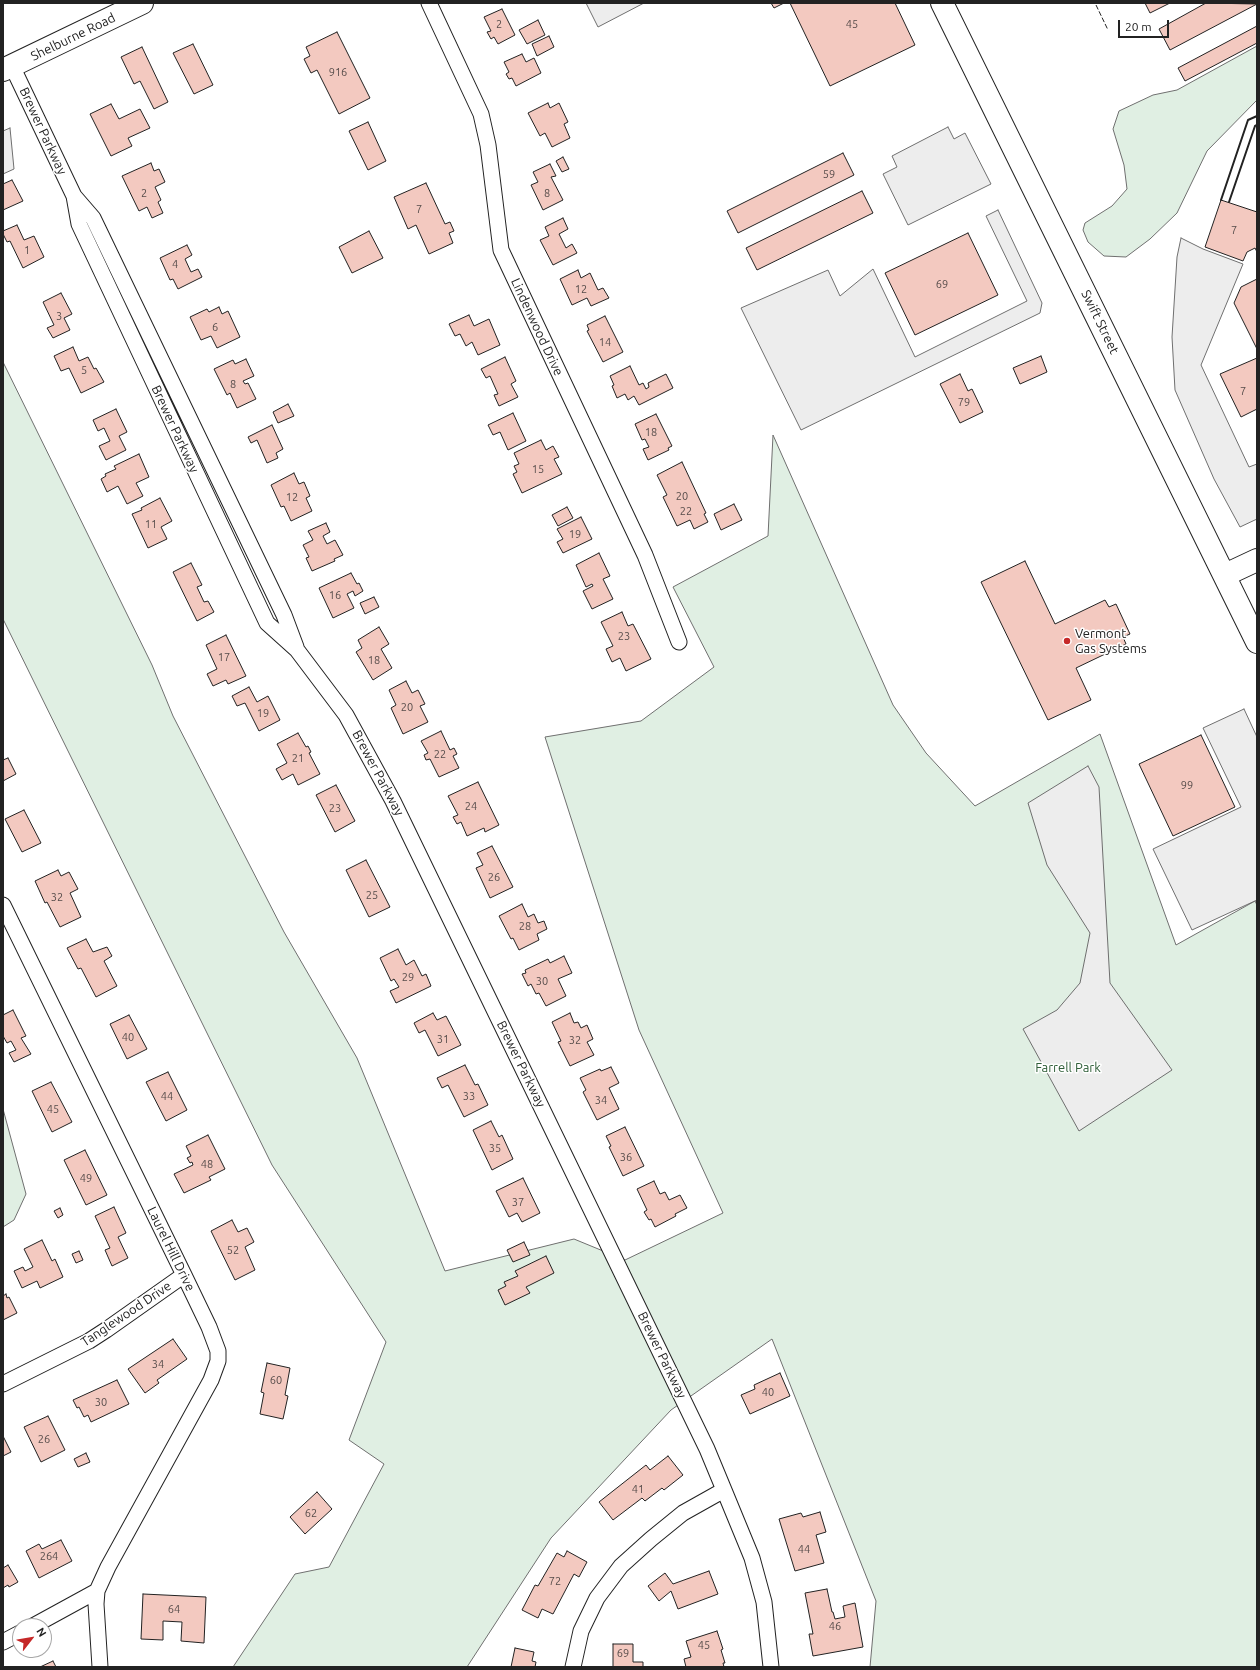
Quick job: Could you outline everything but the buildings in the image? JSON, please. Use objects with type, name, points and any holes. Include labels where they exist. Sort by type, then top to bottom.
[{"type":"main road","name":"Shelburne Road","points":[[7,68],[142,3]]},
{"type":"main road","name":"Swift Street","points":[[942,3],[1257,642]]},
{"type":"main road","points":[[1225,575],[1257,560]]},
{"type":"street","name":"Lindenwood Drive","points":[[429,3],[481,114],[488,145],[501,250],[645,555],[679,642]]},
{"type":"street","name":"Brewer Parkway","points":[[7,68],[74,196],[79,224],[267,623],[297,650],[346,715],[393,801],[707,1449],[752,1558],[764,1602],[771,1667]]},
{"type":"street","name":"Laurel Hill Drive","points":[[3,905],[184,1275],[215,1340],[218,1351],[218,1361],[211,1380],[108,1567],[97,1591],[96,1604],[100,1667]]},
{"type":"street","name":"Tanglewood Drive","points":[[3,1384],[89,1341],[184,1275]]},
{"type":"street","points":[[573,1667],[581,1631],[597,1598],[621,1566],[683,1513],[724,1490]]},
{"type":"street","points":[[48,1618],[97,1591]]},
{"type":"street","points":[[3,1642],[12,1637]]},
{"type":"green space","points":[[1257,46],[1257,100],[1207,151],[1177,213],[1150,239],[1126,257],[1104,256],[1088,242],[1083,230],[1085,223],[1112,206],[1127,189],[1124,165],[1113,129],[1119,111],[1153,95],[1177,90]]},
{"type":"green space","name":"Farrell Park","points":[[3,362],[152,665],[173,716],[284,932],[357,1058],[445,1271],[574,1239],[625,1260],[723,1213],[639,1030],[545,737],[641,721],[714,667],[673,587],[768,536],[773,435],[893,705],[926,753],[975,806],[1100,734],[1176,945],[1255,901],[1257,905],[1257,1667],[870,1667],[876,1601],[772,1339],[671,1410],[551,1538],[467,1667],[233,1667],[295,1574],[329,1567],[384,1464],[349,1440],[386,1342],[272,1165],[3,619]]},
{"type":"green space","points":[[3,1109],[26,1194],[14,1220],[3,1227]]},
{"type":"shaded area","points":[[586,3],[644,3],[598,27]]},
{"type":"shaded area","points":[[948,127],[954,139],[965,133],[991,184],[908,225],[883,174],[897,167],[892,156]]},
{"type":"shaded area","points":[[10,128],[14,169],[3,174],[3,131]]},
{"type":"shaded area","points":[[998,210],[1042,303],[1040,313],[801,430],[741,308],[828,270],[840,296],[873,269],[915,357],[1027,301],[986,216]]},
{"type":"shaded area","points":[[1181,238],[1203,249],[1243,264],[1201,365],[1249,467],[1257,464],[1257,519],[1240,527],[1214,479],[1175,390],[1172,337],[1177,257]]},
{"type":"shaded area","points":[[1244,709],[1257,737],[1257,900],[1192,930],[1153,849],[1241,807],[1203,728]]},
{"type":"shaded area","points":[[1088,766],[1099,787],[1110,983],[1172,1070],[1079,1131],[1023,1029],[1057,1010],[1080,983],[1090,933],[1047,865],[1028,803]]},
{"type":"fence","points":[[1096,5],[1108,30]]},
{"type":"wall","points":[[1221,200],[1248,120],[1257,116]]},
{"type":"wall","points":[[1229,202],[1255,126],[1257,125]]},
{"type":"place","name":"Vermont Gas Systems","points":[[1067,641]]}]
